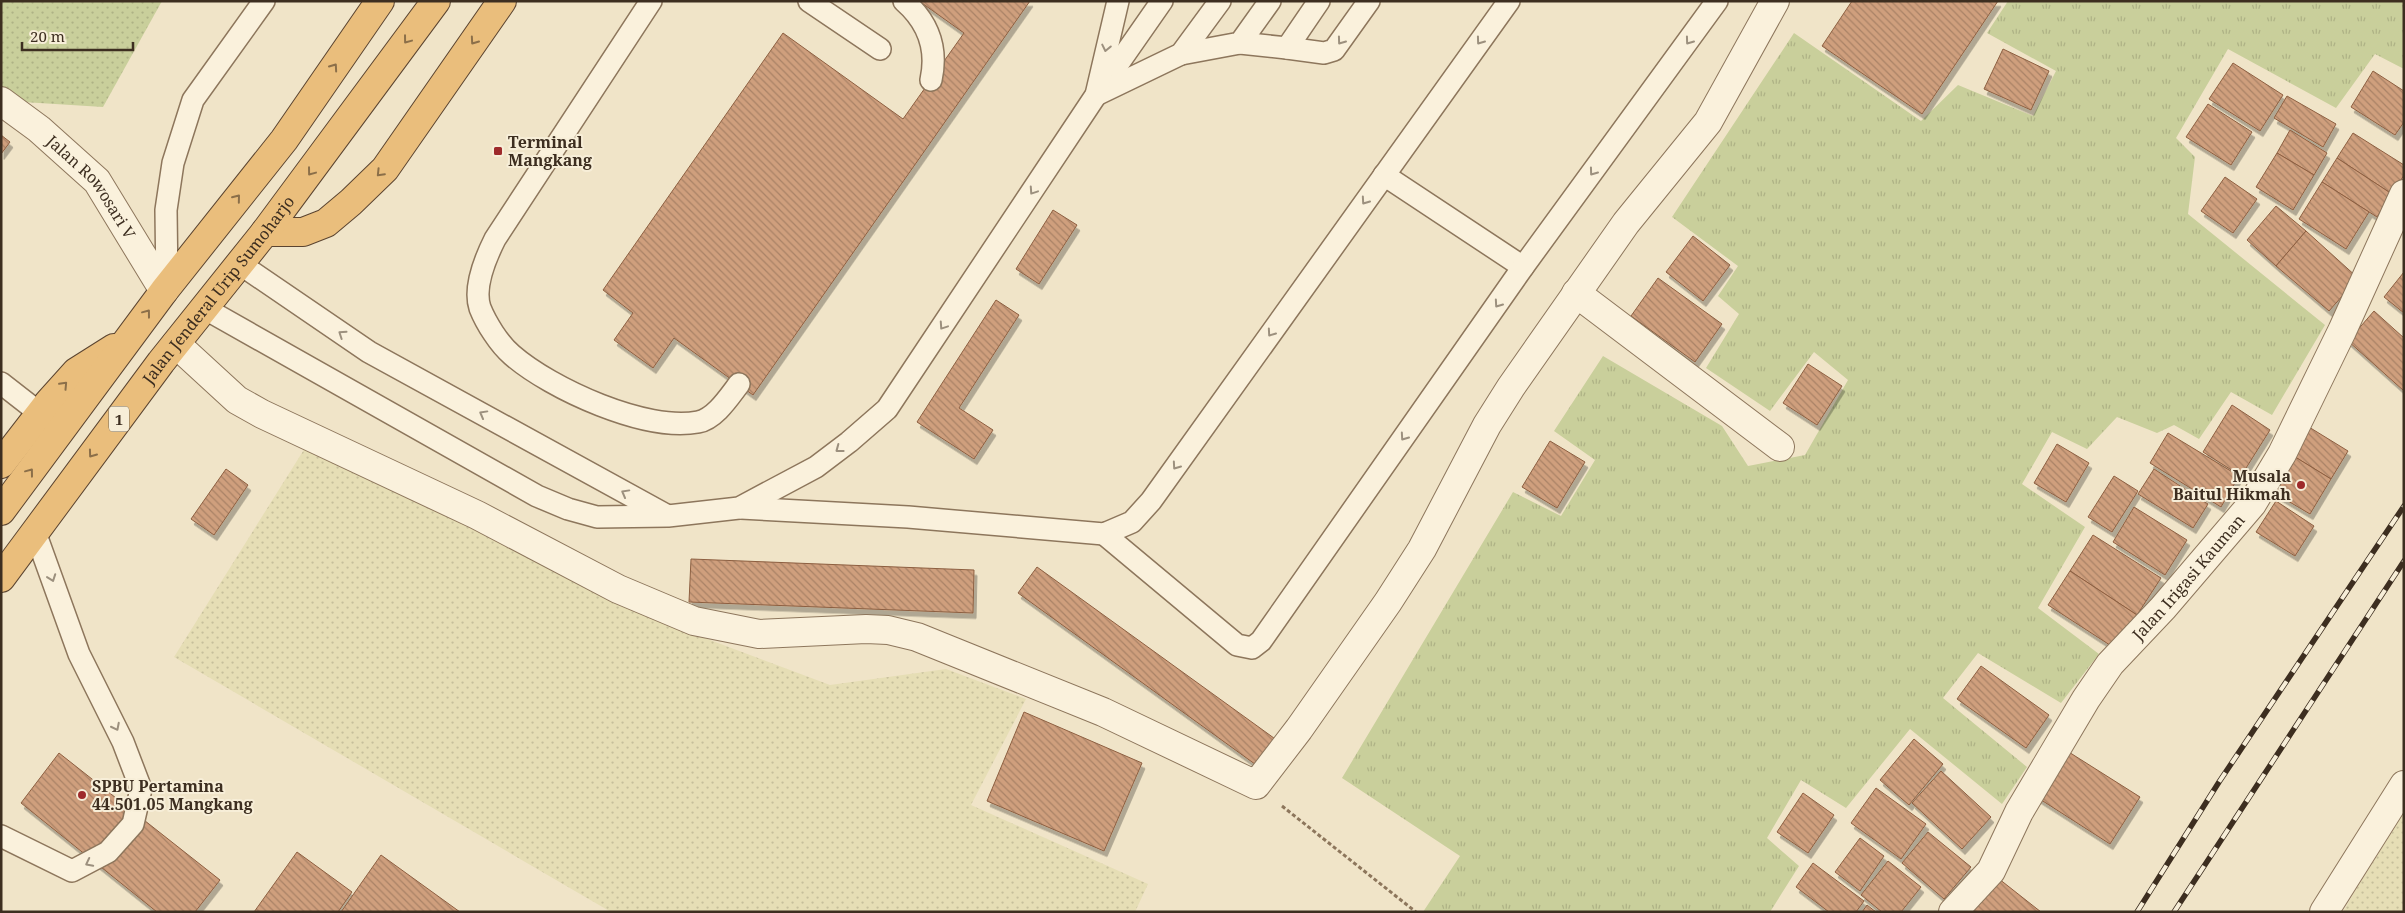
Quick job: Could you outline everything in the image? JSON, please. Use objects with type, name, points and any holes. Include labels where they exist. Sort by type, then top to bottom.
[{"type":"highway","points":[[1,511],[166,288],[284,140],[380,1]]},
{"type":"highway","name":"Jalan Jenderal Urip Sumoharjo","points":[[1,578],[176,344],[265,232],[436,1]]},
{"type":"highway","points":[[265,232],[303,232],[326,223],[385,169],[502,1]]},
{"type":"highway","points":[[207,236],[240,264]]},
{"type":"highway","points":[[1,464],[40,413],[76,372],[128,338]]},
{"type":"street","points":[[176,344],[237,400],[262,414],[477,515],[618,589],[694,620],[734,630],[759,634],[778,634],[866,629],[888,630],[917,637],[1103,712],[1256,786],[1299,729],[1388,602],[1422,549],[1487,425],[1576,294],[1626,223],[1708,122],[1775,1]]},
{"type":"street","name":"Jalan Rowosari V","points":[[1,101],[40,130],[97,181],[166,288]]},
{"type":"street","name":"Jalan Irigasi Kauman","points":[[1953,912],[1991,871],[2019,812],[2086,699],[2110,664],[2163,608],[2252,504],[2286,446],[2342,331],[2404,194]]},
{"type":"street","points":[[1576,294],[1780,447]]},
{"type":"street","points":[[2324,912],[2404,786]]},
{"type":"lane","points":[[166,288],[166,210],[173,163],[193,100],[264,1]]},
{"type":"lane","points":[[651,1],[495,239],[480,272],[479,306],[491,329],[511,354],[544,378],[619,413],[672,424],[700,422],[720,408],[739,384]]},
{"type":"lane","points":[[809,1],[880,49]]},
{"type":"lane","points":[[904,1],[925,23],[932,47],[934,63],[931,80]]},
{"type":"lane","points":[[1096,95],[1118,1]]},
{"type":"lane","points":[[739,508],[816,467],[888,409],[1096,95],[1162,1]]},
{"type":"lane","points":[[1181,54],[1220,1]]},
{"type":"lane","points":[[1240,43],[1270,1]]},
{"type":"lane","points":[[1287,48],[1319,1]]},
{"type":"lane","points":[[1096,95],[1181,54],[1240,43],[1324,53],[1334,50],[1369,1]]},
{"type":"lane","points":[[204,308],[537,496],[568,509],[597,517],[668,516],[739,508],[908,517],[1104,534],[1132,522],[1151,501],[1509,1]]},
{"type":"lane","points":[[1104,534],[1238,646],[1252,648],[1261,641],[1523,267],[1717,1]]},
{"type":"lane","points":[[1384,175],[1523,267]]},
{"type":"lane","points":[[240,264],[369,352],[668,516]]},
{"type":"lane","points":[[1,383],[61,430]]},
{"type":"lane","points":[[1,836],[72,871],[108,852],[133,824],[140,789],[123,742],[79,654],[35,532]]},
{"type":"path","points":[[1256,786],[1416,912]]},
{"type":"shaded area","points":[[305,448],[348,457],[686,631],[830,685],[946,669],[1026,699],[971,805],[1148,884],[1135,912],[611,912],[174,657]]},
{"type":"shaded area","points":[[2404,813],[2404,912],[2343,912],[2355,891]]},
{"type":"green space","points":[[1,1],[162,1],[103,107],[23,102],[1,86]]},
{"type":"green space","points":[[2008,1],[2404,1],[2404,69],[2375,54],[2336,108],[2228,49],[2176,138],[2195,157],[2188,214],[2325,325],[2272,415],[2231,392],[2199,439],[2174,425],[2157,433],[2117,417],[2087,449],[2052,432],[2022,484],[2085,527],[2038,608],[2099,654],[2061,703],[1978,653],[1943,698],[2027,767],[2002,804],[1910,729],[1846,808],[1801,780],[1767,838],[1799,866],[1770,912],[1423,912],[1460,856],[1342,778],[1513,492],[1561,516],[1595,460],[1554,431],[1603,356],[1722,426],[1748,466],[1805,455],[1848,380],[1814,352],[1770,411],[1706,368],[1739,314],[1718,296],[1738,266],[1672,217],[1794,33],[1921,121],[1958,85],[2033,116],[2056,71],[1987,33]]},
{"type":"building","points":[[919,1],[1030,1],[753,395],[674,338],[653,368],[614,340],[633,313],[603,290],[783,33],[903,119],[964,33]]},
{"type":"building","points":[[1852,1],[1998,1],[1922,114],[1822,46]]},
{"type":"building","points":[[2003,49],[2049,71],[2031,110],[1984,89]]},
{"type":"building","points":[[2233,63],[2283,95],[2260,131],[2209,99]]},
{"type":"building","points":[[2373,71],[2404,91],[2404,122],[2395,135],[2351,107]]},
{"type":"building","points":[[2287,96],[2336,124],[2323,147],[2274,118]]},
{"type":"building","points":[[2208,104],[2252,132],[2231,165],[2186,137]]},
{"type":"building","points":[[2290,130],[2327,153],[2314,175],[2277,153]]},
{"type":"building","points":[[2353,133],[2404,165],[2404,175],[2392,194],[2337,158]]},
{"type":"building","points":[[1,135],[10,142],[1,154]]},
{"type":"building","points":[[2277,153],[2314,175],[2293,210],[2256,187]]},
{"type":"building","points":[[2337,158],[2392,194],[2377,217],[2322,182]]},
{"type":"building","points":[[2225,177],[2257,199],[2233,233],[2201,211]]},
{"type":"building","points":[[2322,182],[2369,212],[2346,249],[2299,219]]},
{"type":"building","points":[[2276,206],[2306,231],[2276,266],[2247,240]]},
{"type":"building","points":[[1053,210],[1077,225],[1039,284],[1016,269]]},
{"type":"building","points":[[2306,231],[2358,278],[2329,311],[2276,266]]},
{"type":"building","points":[[1693,236],[1730,265],[1703,301],[1666,272]]},
{"type":"building","points":[[2404,272],[2404,313],[2384,297]]},
{"type":"building","points":[[1658,278],[1722,324],[1695,362],[1631,316]]},
{"type":"building","points":[[996,300],[1019,315],[959,408],[993,430],[974,459],[917,422]]},
{"type":"building","points":[[2374,311],[2404,338],[2404,391],[2348,341]]},
{"type":"building","points":[[1808,364],[1842,386],[1817,425],[1783,403]]},
{"type":"building","points":[[2232,405],[2270,430],[2241,476],[2203,452]]},
{"type":"building","points":[[2304,424],[2348,451],[2331,479],[2287,452]]},
{"type":"building","points":[[2168,433],[2239,476],[2221,507],[2150,463]]},
{"type":"building","points":[[1550,441],[1585,462],[1557,508],[1522,487]]},
{"type":"building","points":[[2057,444],[2089,463],[2066,502],[2034,483]]},
{"type":"building","name":"Musala Baitul Hikmah","points":[[2287,452],[2331,479],[2310,514],[2271,491]]},
{"type":"building","points":[[226,469],[248,485],[214,535],[191,519]]},
{"type":"building","points":[[2154,469],[2208,504],[2193,528],[2138,494]]},
{"type":"building","points":[[2114,476],[2138,491],[2112,532],[2088,517]]},
{"type":"building","points":[[2276,501],[2314,526],[2295,556],[2256,532]]},
{"type":"building","points":[[2134,507],[2187,540],[2165,575],[2113,542]]},
{"type":"building","points":[[2093,535],[2161,578],[2137,615],[2070,571]]},
{"type":"building","points":[[691,559],[974,570],[973,613],[689,602]]},
{"type":"building","points":[[1037,567],[1278,741],[1259,767],[1018,593]]},
{"type":"building","points":[[2070,571],[2137,615],[2116,649],[2048,605]]},
{"type":"building","points":[[1981,666],[2049,715],[2026,748],[1957,699]]},
{"type":"building","points":[[1024,712],[1142,763],[1104,851],[987,801]]},
{"type":"building","points":[[1914,739],[1943,764],[1909,805],[1880,780]]},
{"type":"building","points":[[2064,749],[2140,797],[2110,844],[2035,796]]},
{"type":"building","points":[[59,753],[220,880],[195,912],[157,912],[21,803]]},
{"type":"building","points":[[1941,771],[1991,817],[1962,849],[1912,803]]},
{"type":"building","points":[[1876,788],[1926,824],[1901,859],[1851,823]]},
{"type":"building","points":[[1803,793],[1834,815],[1808,853],[1777,832]]},
{"type":"building","points":[[1928,832],[1971,867],[1944,899],[1902,863]]},
{"type":"building","points":[[1860,838],[1884,856],[1860,891],[1835,872]]},
{"type":"building","points":[[297,852],[352,892],[338,912],[254,912]]},
{"type":"building","points":[[381,855],[460,912],[341,912]]},
{"type":"building","points":[[1888,861],[1921,887],[1901,912],[1882,912],[1861,895]]},
{"type":"building","points":[[1813,863],[1864,901],[1856,912],[1829,912],[1796,887]]},
{"type":"building","points":[[1994,875],[2041,912],[1966,912]]},
{"type":"building","points":[[1867,905],[1876,912],[1862,912]]},
{"type":"railway","points":[[2137,912],[2219,782],[2404,506]]},
{"type":"railway","points":[[2174,912],[2404,561]]},
{"type":"place","name":"Terminal Mangkang","points":[[498,151]]},
{"type":"place","name":"Musala Baitul Hikmah","points":[[2301,485]]},
{"type":"place","name":"SPBU Pertamina 44.501.05 Mangkang","points":[[82,795]]}]
